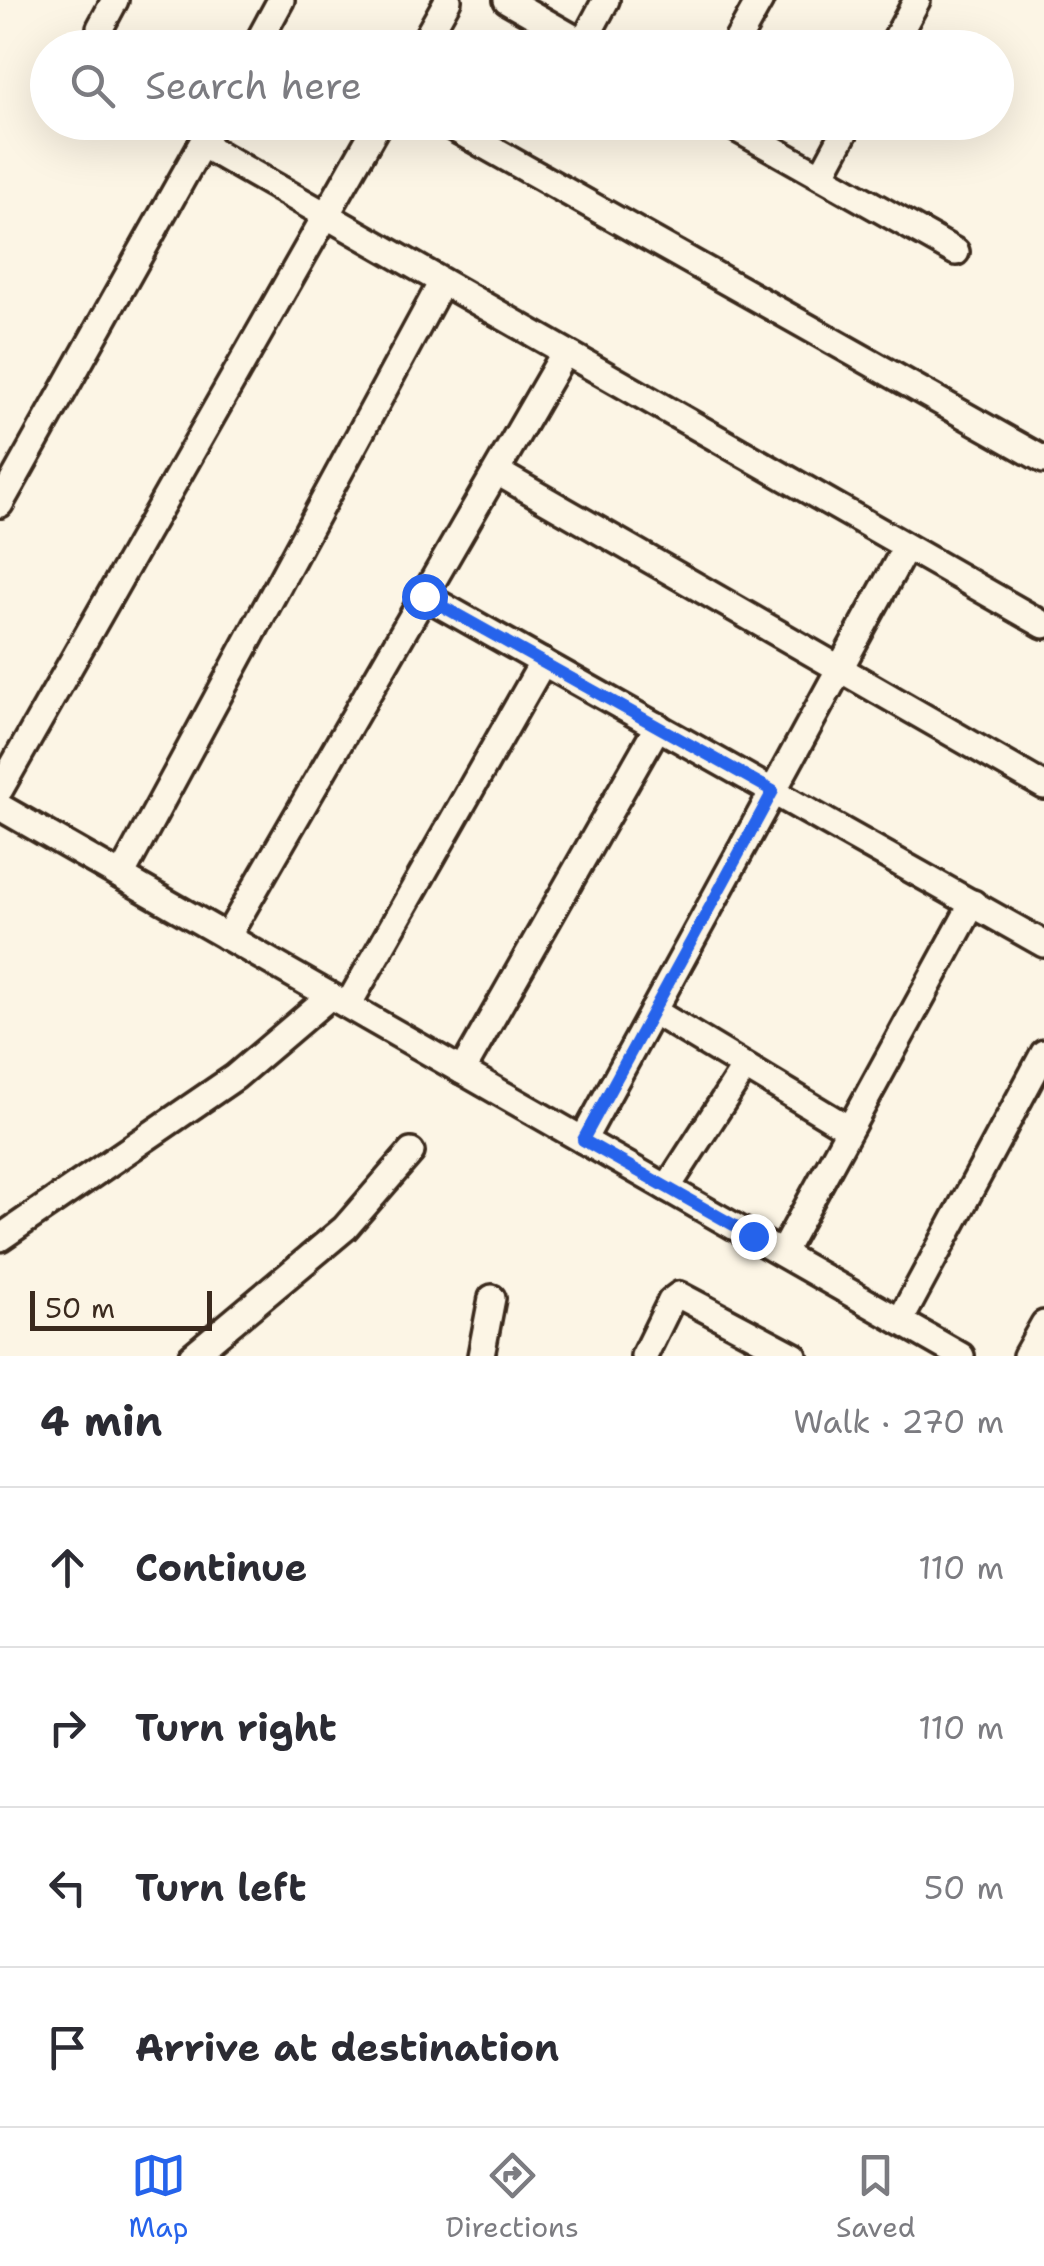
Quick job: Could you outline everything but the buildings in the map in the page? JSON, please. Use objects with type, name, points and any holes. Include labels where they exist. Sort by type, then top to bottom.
[{"type":"street","points":[[100,28],[115,0]]},
{"type":"street","points":[[264,30],[280,0]]},
{"type":"street","points":[[432,30],[448,0]]},
{"type":"street","points":[[507,0],[560,30]]},
{"type":"street","points":[[593,30],[606,0]]},
{"type":"street","points":[[743,30],[760,0]]},
{"type":"street","points":[[901,30],[918,0]]},
{"type":"street","points":[[0,504],[205,140]]},
{"type":"street","points":[[217,140],[326,215],[1044,625]]},
{"type":"street","points":[[0,789],[369,140]]},
{"type":"street","points":[[475,140],[1044,460]]},
{"type":"street","points":[[757,140],[956,252]]},
{"type":"street","points":[[820,176],[840,140]]},
{"type":"street","points":[[121,876],[442,282]]},
{"type":"street","points":[[228,937],[565,352]]},
{"type":"street","points":[[498,473],[1044,786]]},
{"type":"street","points":[[583,1140],[906,546]]},
{"type":"street","points":[[424,596],[1044,944]]},
{"type":"street","points":[[0,1238],[339,1001],[542,662]]},
{"type":"street","points":[[462,1071],[658,726]]},
{"type":"street","points":[[0,807],[961,1356]]},
{"type":"street","points":[[782,1253],[973,903]]},
{"type":"street","points":[[653,1011],[849,1130]]},
{"type":"street","points":[[900,1320],[1044,1053]]},
{"type":"street","points":[[668,1188],[744,1067]]},
{"type":"street","points":[[192,1356],[345,1228],[411,1152]]},
{"type":"street","points":[[644,1356],[671,1300],[679,1294],[794,1356]]},
{"type":"street","points":[[481,1356],[492,1298]]},
{"type":"street","points":[[1026,1356],[1044,1324]]},
{"type":"route","points":[[424,596],[773,791],[583,1140],[753,1236]]}]
